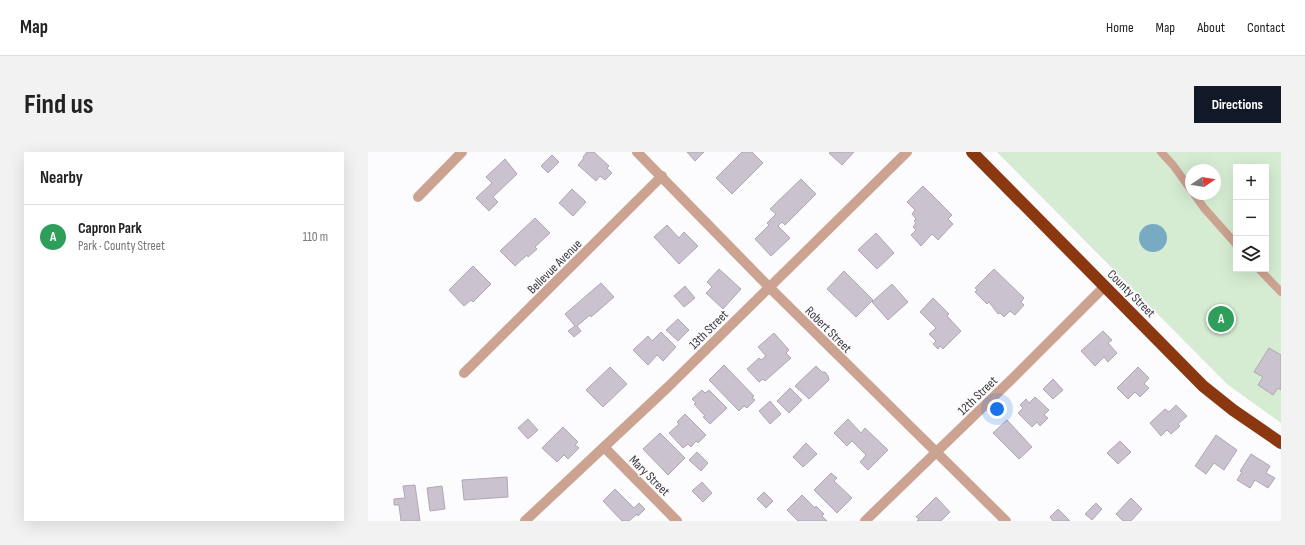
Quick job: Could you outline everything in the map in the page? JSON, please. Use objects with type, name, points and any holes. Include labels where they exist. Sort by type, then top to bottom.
[{"type":"highway","name":"County Street","points":[[972,152],[1203,386],[1233,410],[1281,443]]},
{"type":"street","points":[[418,197],[462,152]]},
{"type":"street","name":"Robert Street","points":[[637,152],[769,287],[1006,521]]},
{"type":"street","name":"13th Street","points":[[525,521],[668,387],[907,152]]},
{"type":"street","name":"Bellevue Avenue","points":[[464,373],[662,176]]},
{"type":"street","name":"12th Street","points":[[865,521],[1013,378],[1105,286]]},
{"type":"street","name":"Mary Street","points":[[604,447],[677,521]]},
{"type":"lane","points":[[1161,152],[1185,182]]},
{"type":"lane","points":[[1198,200],[1233,241]]},
{"type":"lane","points":[[1262,272],[1281,292]]},
{"type":"green space","points":[[997,152],[1281,152],[1281,423],[1228,385]]},
{"type":"water","points":[[1153,224],[1163,228],[1167,238],[1163,248],[1153,252],[1143,248],[1139,238],[1143,228]]},
{"type":"building","points":[[587,152],[594,152],[609,166],[607,168],[612,173],[605,180],[600,176],[596,181],[578,165]]},
{"type":"building","points":[[687,152],[704,152],[695,161]]},
{"type":"building","points":[[742,152],[752,152],[763,163],[732,194],[716,178]]},
{"type":"building","points":[[854,152],[842,165],[829,153]]},
{"type":"building","points":[[552,155],[559,162],[548,173],[541,166]]},
{"type":"building","points":[[505,159],[517,174],[493,197],[498,202],[489,211],[476,198],[492,183],[486,177]]},
{"type":"building","points":[[801,179],[816,194],[785,225],[782,222],[778,226],[790,238],[771,256],[755,239],[769,225],[767,223],[776,214],[770,209]]},
{"type":"building","points":[[923,186],[952,215],[948,219],[953,224],[938,240],[932,234],[921,246],[911,235],[916,230],[913,227],[916,223],[914,221],[916,219],[912,214],[915,210],[907,202]]},
{"type":"building","points":[[572,189],[586,202],[573,216],[559,203]]},
{"type":"building","points":[[535,218],[550,233],[535,247],[537,249],[528,257],[527,255],[515,266],[500,251]]},
{"type":"building","points":[[667,225],[679,238],[684,232],[698,246],[679,264],[654,237]]},
{"type":"building","points":[[876,233],[894,253],[877,269],[858,250]]},
{"type":"building","points":[[473,266],[491,284],[473,302],[471,300],[464,306],[449,290]]},
{"type":"building","points":[[719,269],[741,289],[723,309],[706,293],[712,287],[707,282]]},
{"type":"building","points":[[994,269],[1024,298],[1021,302],[1024,305],[1015,315],[1010,311],[1004,317],[1000,313],[998,314],[989,302],[987,304],[975,292],[977,290],[975,288]]},
{"type":"building","points":[[844,271],[873,300],[856,317],[827,289]]},
{"type":"building","points":[[601,283],[614,297],[591,317],[590,315],[577,326],[581,331],[574,337],[568,331],[575,326],[565,314]]},
{"type":"building","points":[[892,284],[908,302],[888,320],[872,302]]},
{"type":"building","points":[[685,286],[695,298],[684,307],[674,296]]},
{"type":"building","points":[[933,298],[949,314],[947,316],[961,331],[943,349],[940,346],[938,349],[933,344],[936,341],[929,334],[936,328],[920,312]]},
{"type":"building","points":[[678,319],[689,330],[678,341],[666,330]]},
{"type":"building","points":[[1103,331],[1112,340],[1108,343],[1117,353],[1108,362],[1104,357],[1095,366],[1081,351]]},
{"type":"building","points":[[661,332],[676,347],[663,361],[657,355],[648,365],[633,350],[648,336],[652,341]]},
{"type":"building","points":[[774,333],[789,350],[786,353],[791,358],[765,381],[763,379],[759,382],[747,369],[759,358],[761,360],[766,356],[758,347]]},
{"type":"building","points":[[1269,348],[1281,355],[1281,390],[1278,388],[1273,395],[1258,385],[1263,377],[1254,372]]},
{"type":"building","points":[[724,365],[754,396],[752,398],[755,400],[747,408],[744,406],[739,411],[709,380]]},
{"type":"building","points":[[816,366],[822,372],[825,372],[829,380],[809,399],[795,386]]},
{"type":"building","points":[[610,367],[627,384],[603,407],[586,390]]},
{"type":"building","points":[[1138,367],[1149,378],[1144,384],[1149,388],[1140,397],[1135,392],[1128,399],[1117,388]]},
{"type":"building","points":[[1053,379],[1063,390],[1053,399],[1043,389]]},
{"type":"building","points":[[790,388],[802,400],[789,413],[777,401]]},
{"type":"building","points":[[702,390],[705,393],[709,390],[727,408],[710,424],[703,417],[705,416],[694,404],[696,403],[692,399]]},
{"type":"building","points":[[1035,397],[1049,410],[1044,415],[1048,418],[1040,426],[1037,422],[1032,427],[1018,413],[1023,408],[1020,405],[1026,399],[1029,403]]},
{"type":"building","points":[[770,401],[781,414],[770,424],[759,411]]},
{"type":"building","points":[[1176,405],[1187,416],[1178,424],[1180,426],[1171,434],[1167,430],[1161,436],[1150,423],[1165,409],[1169,412]]},
{"type":"building","points":[[685,414],[706,435],[698,443],[696,441],[691,447],[688,444],[683,448],[669,433],[679,424],[677,422]]},
{"type":"building","points":[[528,419],[538,430],[528,439],[518,428]]},
{"type":"building","points":[[848,419],[861,433],[865,428],[888,450],[868,470],[860,462],[866,455],[852,441],[847,446],[834,433]]},
{"type":"building","points":[[1007,420],[1032,447],[1019,459],[993,433]]},
{"type":"building","points":[[563,427],[578,442],[575,445],[579,448],[568,459],[564,455],[557,462],[542,448]]},
{"type":"building","points":[[660,433],[685,458],[668,475],[643,449]]},
{"type":"building","points":[[1216,435],[1237,450],[1224,470],[1214,463],[1206,474],[1195,466]]},
{"type":"building","points":[[1120,441],[1131,452],[1118,464],[1107,453]]},
{"type":"building","points":[[806,443],[817,454],[803,467],[793,457]]},
{"type":"building","points":[[697,452],[708,463],[701,471],[689,460]]},
{"type":"building","points":[[1251,454],[1270,466],[1266,473],[1275,478],[1268,488],[1255,480],[1250,488],[1237,480],[1242,472],[1240,471]]},
{"type":"building","points":[[831,473],[837,478],[834,481],[852,498],[837,513],[814,490]]},
{"type":"building","points":[[507,477],[508,497],[464,500],[462,480]]},
{"type":"building","points":[[702,482],[712,493],[703,502],[692,491]]},
{"type":"building","points":[[415,485],[420,521],[401,521],[399,505],[394,505],[394,499],[405,498],[403,486]]},
{"type":"building","points":[[442,486],[445,509],[430,511],[427,488]]},
{"type":"building","points":[[615,489],[634,508],[639,503],[645,509],[638,516],[637,514],[629,521],[622,521],[603,501]]},
{"type":"building","points":[[764,492],[773,501],[766,508],[757,499]]},
{"type":"building","points":[[802,495],[815,508],[816,506],[824,514],[822,516],[827,521],[798,521],[787,510]]},
{"type":"building","points":[[936,497],[950,512],[941,521],[917,521],[919,519],[916,517]]},
{"type":"building","points":[[1131,498],[1142,509],[1131,521],[1123,521],[1116,514]]},
{"type":"building","points":[[1096,503],[1102,509],[1092,520],[1085,514]]},
{"type":"building","points":[[1058,509],[1070,521],[1053,521],[1050,517]]},
{"type":"place","name":"Capron Park","points":[[1221,319]]}]
